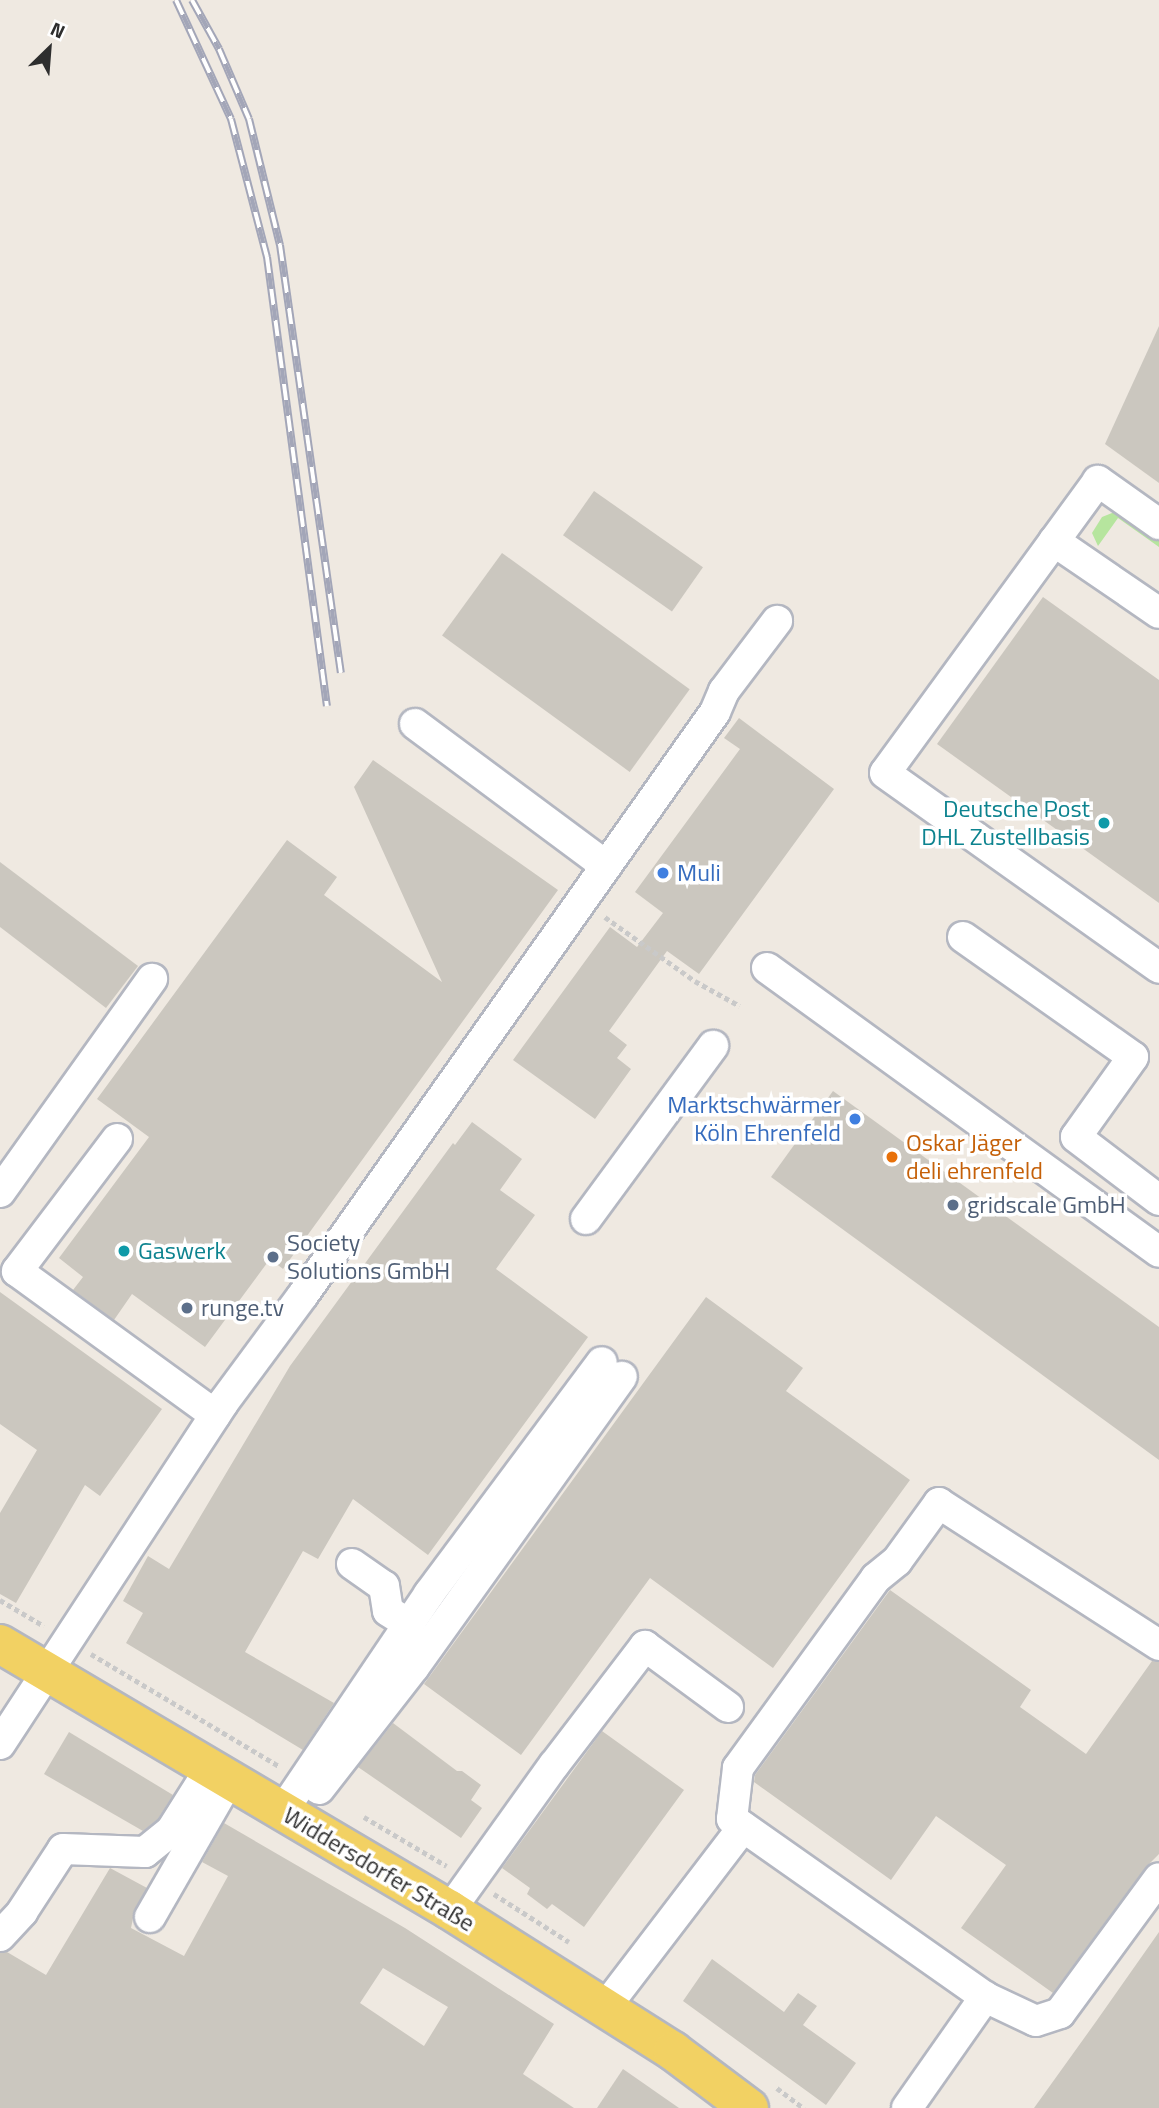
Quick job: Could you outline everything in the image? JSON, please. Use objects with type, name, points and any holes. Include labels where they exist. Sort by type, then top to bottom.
[{"type":"main road","name":"Widdersdorfer Straße","points":[[0,1644],[450,1910],[604,2010],[673,2051],[749,2108]]},
{"type":"lane","points":[[1159,524],[1098,481],[886,773],[1159,968]]},
{"type":"lane","points":[[1054,541],[1159,613]]},
{"type":"lane","points":[[0,1744],[46,1671],[70,1641],[131,1539],[215,1415],[607,866],[715,712],[724,691],[777,621]]},
{"type":"lane","points":[[415,724],[607,866]]},
{"type":"lane","points":[[963,937],[1133,1057],[1076,1137],[1159,1200]]},
{"type":"lane","points":[[767,968],[1159,1252]]},
{"type":"lane","points":[[0,1192],[152,979]]},
{"type":"lane","points":[[586,1219],[713,1046]]},
{"type":"lane","points":[[117,1139],[17,1271],[215,1415]]},
{"type":"lane","points":[[612,1370],[414,1667],[290,1817],[409,1624],[612,1370]]},
{"type":"lane","points":[[1159,1645],[939,1503],[897,1561],[876,1578],[738,1768],[732,1819],[985,1997],[1036,2021],[1060,2013],[1159,1878]]},
{"type":"lane","points":[[352,1564],[384,1586],[388,1611],[409,1624]]},
{"type":"lane","points":[[450,1910],[554,1765],[645,1646],[728,1707]]},
{"type":"lane","points":[[150,1917],[219,1775]]},
{"type":"lane","points":[[0,1936],[22,1912],[63,1849],[145,1852],[171,1832],[219,1775]]},
{"type":"lane","points":[[604,2010],[743,1827]]},
{"type":"lane","points":[[907,2108],[985,1997]]},
{"type":"path","points":[[582,900],[695,981],[740,1006]]},
{"type":"green space","points":[[1117,511],[1159,532],[1159,547],[1118,518],[1098,546],[1092,533],[1102,517]]},
{"type":"building","points":[[1159,326],[1159,483],[1105,444]]},
{"type":"building","points":[[594,491],[703,567],[672,612],[563,535]]},
{"type":"building","points":[[502,553],[690,689],[630,772],[442,636]]},
{"type":"building","name":"Deutsche Post DHL Zustellbasis","points":[[1043,597],[1159,680],[1159,903],[937,744]]},
{"type":"building","points":[[739,718],[834,789],[699,974],[667,951],[609,1031],[627,1045],[617,1058],[631,1069],[595,1119],[513,1060],[610,927],[637,947],[663,913],[635,892],[740,749],[724,738]]},
{"type":"building","points":[[373,760],[558,890],[283,1269],[270,1259],[205,1347],[132,1294],[114,1320],[73,1290],[83,1277],[59,1258],[149,1137],[97,1099],[287,840],[337,877],[324,895],[442,982],[354,787]]},
{"type":"building","points":[[0,862],[138,966],[106,1008],[0,927]]},
{"type":"building","points":[[833,1091],[1159,1327],[1159,1460],[771,1177]]},
{"type":"building","points":[[472,1122],[522,1159],[500,1190],[535,1215],[496,1269],[588,1337],[428,1555],[353,1499],[318,1559],[303,1551],[245,1652],[334,1703],[303,1750],[126,1643],[143,1613],[123,1601],[148,1556],[169,1569],[290,1366],[453,1143],[455,1145]]},
{"type":"building","points":[[0,1292],[162,1409],[100,1496],[85,1485],[16,1603],[0,1594],[0,1513],[37,1450],[0,1424]]},
{"type":"building","points":[[706,1297],[803,1368],[786,1391],[910,1480],[773,1668],[650,1578],[521,1755],[424,1684]]},
{"type":"building","points":[[890,1590],[1031,1690],[1020,1707],[1086,1754],[1152,1661],[1159,1662],[1159,1854],[1145,1868],[1053,1993],[961,1928],[1006,1865],[936,1816],[891,1880],[754,1782],[755,1775]]},
{"type":"building","points":[[393,1723],[457,1771],[462,1771],[481,1785],[471,1800],[482,1808],[461,1838],[358,1767]]},
{"type":"building","points":[[602,1731],[684,1790],[584,1927],[552,1904],[547,1909],[527,1894],[530,1888],[502,1868]]},
{"type":"building","points":[[69,1732],[173,1795],[158,1819],[143,1831],[44,1774]]},
{"type":"building","points":[[224,1823],[405,1928],[554,2024],[523,2074],[574,2108],[0,2108],[0,1953],[7,1952],[46,1975],[110,1868],[147,1888],[135,1909],[131,1928],[184,1956],[228,1876],[202,1862]],"holes":[[[383,1968],[448,2007],[424,2046],[360,2003]]]},
{"type":"building","points":[[1159,1932],[1159,2108],[1034,2108],[1095,2023]]},
{"type":"building","points":[[712,1959],[784,2012],[798,1993],[817,2006],[803,2025],[856,2063],[826,2105],[683,2001]]},
{"type":"building","points":[[623,2069],[679,2108],[597,2108]]},
{"type":"railway","points":[[176,0],[231,119],[267,257],[327,706]]},
{"type":"railway","points":[[192,0],[219,49],[249,119],[280,245],[341,673]]},
{"type":"place","name":"Deutsche Post DHL Zustellbasis","points":[[1104,823]]},
{"type":"place","name":"Muli","points":[[663,873]]},
{"type":"place","name":"Marktschwärmer Köln Ehrenfeld","points":[[855,1119]]},
{"type":"place","name":"Oskar Jäger deli ehrenfeld","points":[[892,1157]]},
{"type":"place","name":"gridscale GmbH","points":[[953,1205]]},
{"type":"place","name":"Gaswerk","points":[[124,1251]]},
{"type":"place","name":"Society Solutions GmbH","points":[[273,1257]]},
{"type":"place","name":"runge.tv","points":[[187,1308]]}]
